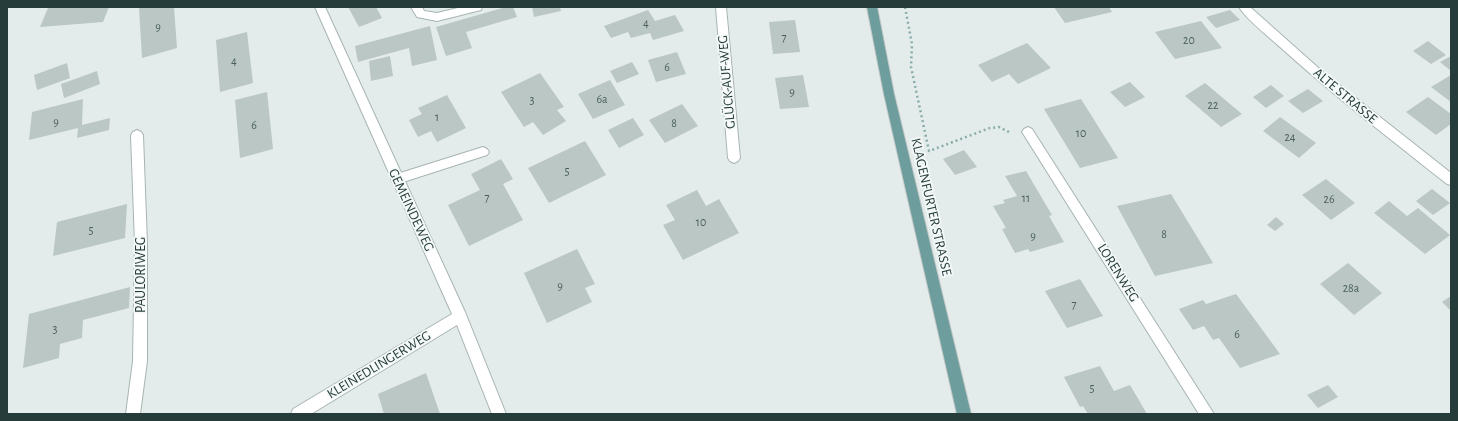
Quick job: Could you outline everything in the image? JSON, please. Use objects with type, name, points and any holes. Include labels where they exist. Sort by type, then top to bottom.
[{"type":"main road","name":"KLAGENFURTER STRASSE","points":[[872,7],[889,94],[964,414]]},
{"type":"street","name":"GEMEINDEWEG","points":[[320,7],[460,316],[499,414]]},
{"type":"street","points":[[416,7],[421,14],[437,17],[477,7]]},
{"type":"street","name":"GLÜCK-AUF-WEG","points":[[721,7],[734,158]]},
{"type":"street","name":"ALTE STRASSE","points":[[1244,7],[1273,36],[1365,114],[1451,180]]},
{"type":"street","name":"LORENWEG","points":[[1028,132],[1207,414]]},
{"type":"street","name":"PAULORIWEG","points":[[133,414],[140,362],[141,244],[137,135]]},
{"type":"street","points":[[397,179],[483,152]]},
{"type":"street","name":"KLEINEDLINGERWEG","points":[[298,414],[460,316]]},
{"type":"path","points":[[905,7],[912,44],[911,67],[929,152],[990,128],[999,127],[1016,135],[1028,132]]},
{"type":"building","points":[[109,7],[103,22],[40,27],[48,8]]},
{"type":"building","points":[[139,7],[174,7],[177,48],[142,58]]},
{"type":"building","points":[[348,7],[376,7],[382,18],[359,27]]},
{"type":"building","points":[[506,7],[513,7],[517,17],[466,32],[472,48],[446,56],[436,27]]},
{"type":"building","points":[[532,7],[560,7],[561,11],[534,17]]},
{"type":"building","points":[[1054,7],[1109,7],[1112,12],[1065,23]]},
{"type":"building","points":[[648,10],[655,21],[675,15],[684,31],[653,40],[650,33],[631,38],[628,32],[611,38],[604,26]]},
{"type":"building","points":[[1230,10],[1240,20],[1216,28],[1206,17]]},
{"type":"building","points":[[795,20],[800,52],[773,54],[769,22]]},
{"type":"building","points":[[1201,21],[1222,48],[1175,59],[1155,32]]},
{"type":"building","points":[[430,26],[437,60],[412,66],[409,48],[358,62],[355,46]]},
{"type":"building","points":[[247,32],[253,83],[220,92],[216,40]]},
{"type":"building","points":[[1428,41],[1446,55],[1431,64],[1413,51]]},
{"type":"building","points":[[1027,43],[1051,68],[1018,84],[1009,74],[992,82],[978,65]]},
{"type":"building","points":[[677,52],[686,74],[656,82],[648,60]]},
{"type":"building","points":[[390,56],[393,76],[371,81],[369,61]]},
{"type":"building","points":[[1451,56],[1451,71],[1440,62]]},
{"type":"building","points":[[632,62],[639,74],[617,83],[610,71]]},
{"type":"building","points":[[67,63],[70,78],[37,90],[34,75]]},
{"type":"building","points":[[97,71],[100,84],[64,98],[61,84]]},
{"type":"building","points":[[540,73],[564,107],[557,110],[566,121],[543,135],[533,122],[524,127],[501,92]]},
{"type":"building","points":[[803,75],[809,107],[780,109],[775,78]]},
{"type":"building","points":[[1451,75],[1451,102],[1431,87]]},
{"type":"building","points":[[610,80],[625,105],[593,119],[578,94]]},
{"type":"building","points":[[1130,82],[1145,97],[1125,107],[1110,92]]},
{"type":"building","points":[[1205,83],[1242,114],[1221,127],[1185,96]]},
{"type":"building","points":[[1271,85],[1284,96],[1266,108],[1253,97]]},
{"type":"building","points":[[1308,89],[1323,101],[1303,113],[1288,101]]},
{"type":"building","points":[[267,92],[273,149],[240,158],[235,100]]},
{"type":"building","points":[[447,95],[466,128],[437,142],[431,131],[418,137],[409,120],[422,114],[418,108]]},
{"type":"building","points":[[1428,97],[1451,114],[1451,124],[1436,135],[1406,112]]},
{"type":"building","points":[[83,99],[82,125],[110,118],[109,130],[77,138],[78,128],[29,140],[32,112]]},
{"type":"building","points":[[1081,99],[1118,158],[1080,168],[1044,109]]},
{"type":"building","points":[[682,104],[698,126],[665,143],[649,120]]},
{"type":"building","points":[[1280,117],[1316,143],[1299,158],[1263,131]]},
{"type":"building","points":[[633,118],[644,135],[619,148],[608,130]]},
{"type":"building","points":[[585,141],[606,175],[549,203],[528,168]]},
{"type":"building","points":[[964,150],[977,167],[955,175],[943,159]]},
{"type":"building","points":[[501,159],[513,179],[503,184],[523,220],[469,246],[448,205],[480,190],[471,174]]},
{"type":"building","points":[[1026,171],[1052,215],[1049,216],[1064,242],[1030,252],[1028,249],[1015,253],[1002,229],[1006,228],[993,206],[1005,203],[1003,200],[1017,196],[1005,176]]},
{"type":"building","points":[[1326,179],[1355,203],[1331,220],[1302,195]]},
{"type":"building","points":[[1432,189],[1450,203],[1433,215],[1416,201]]},
{"type":"building","points":[[697,190],[706,206],[719,199],[739,233],[683,260],[663,225],[675,220],[666,205]]},
{"type":"building","points":[[1171,194],[1213,263],[1155,276],[1117,206]]},
{"type":"building","points":[[1389,201],[1407,216],[1418,208],[1450,235],[1425,254],[1374,213]]},
{"type":"building","points":[[127,204],[125,238],[53,256],[57,222]]},
{"type":"building","points":[[1276,217],[1284,224],[1275,231],[1267,225]]},
{"type":"building","points":[[577,249],[595,284],[585,288],[592,302],[547,323],[524,273]]},
{"type":"building","points":[[1348,263],[1382,293],[1354,315],[1320,284]]},
{"type":"building","points":[[1080,279],[1103,316],[1067,328],[1045,291]]},
{"type":"building","points":[[130,287],[129,308],[83,320],[82,338],[60,344],[59,358],[23,368],[29,314]]},
{"type":"building","points":[[1236,294],[1280,354],[1240,368],[1219,338],[1213,340],[1204,326],[1193,330],[1179,309],[1203,300],[1206,304]]},
{"type":"building","points":[[1451,296],[1451,311],[1442,302]]},
{"type":"building","points":[[1100,366],[1114,391],[1130,385],[1147,414],[1088,414],[1083,406],[1080,407],[1064,377]]},
{"type":"building","points":[[426,373],[440,414],[384,414],[378,394]]},
{"type":"building","points":[[1328,385],[1338,397],[1318,408],[1307,395]]}]
